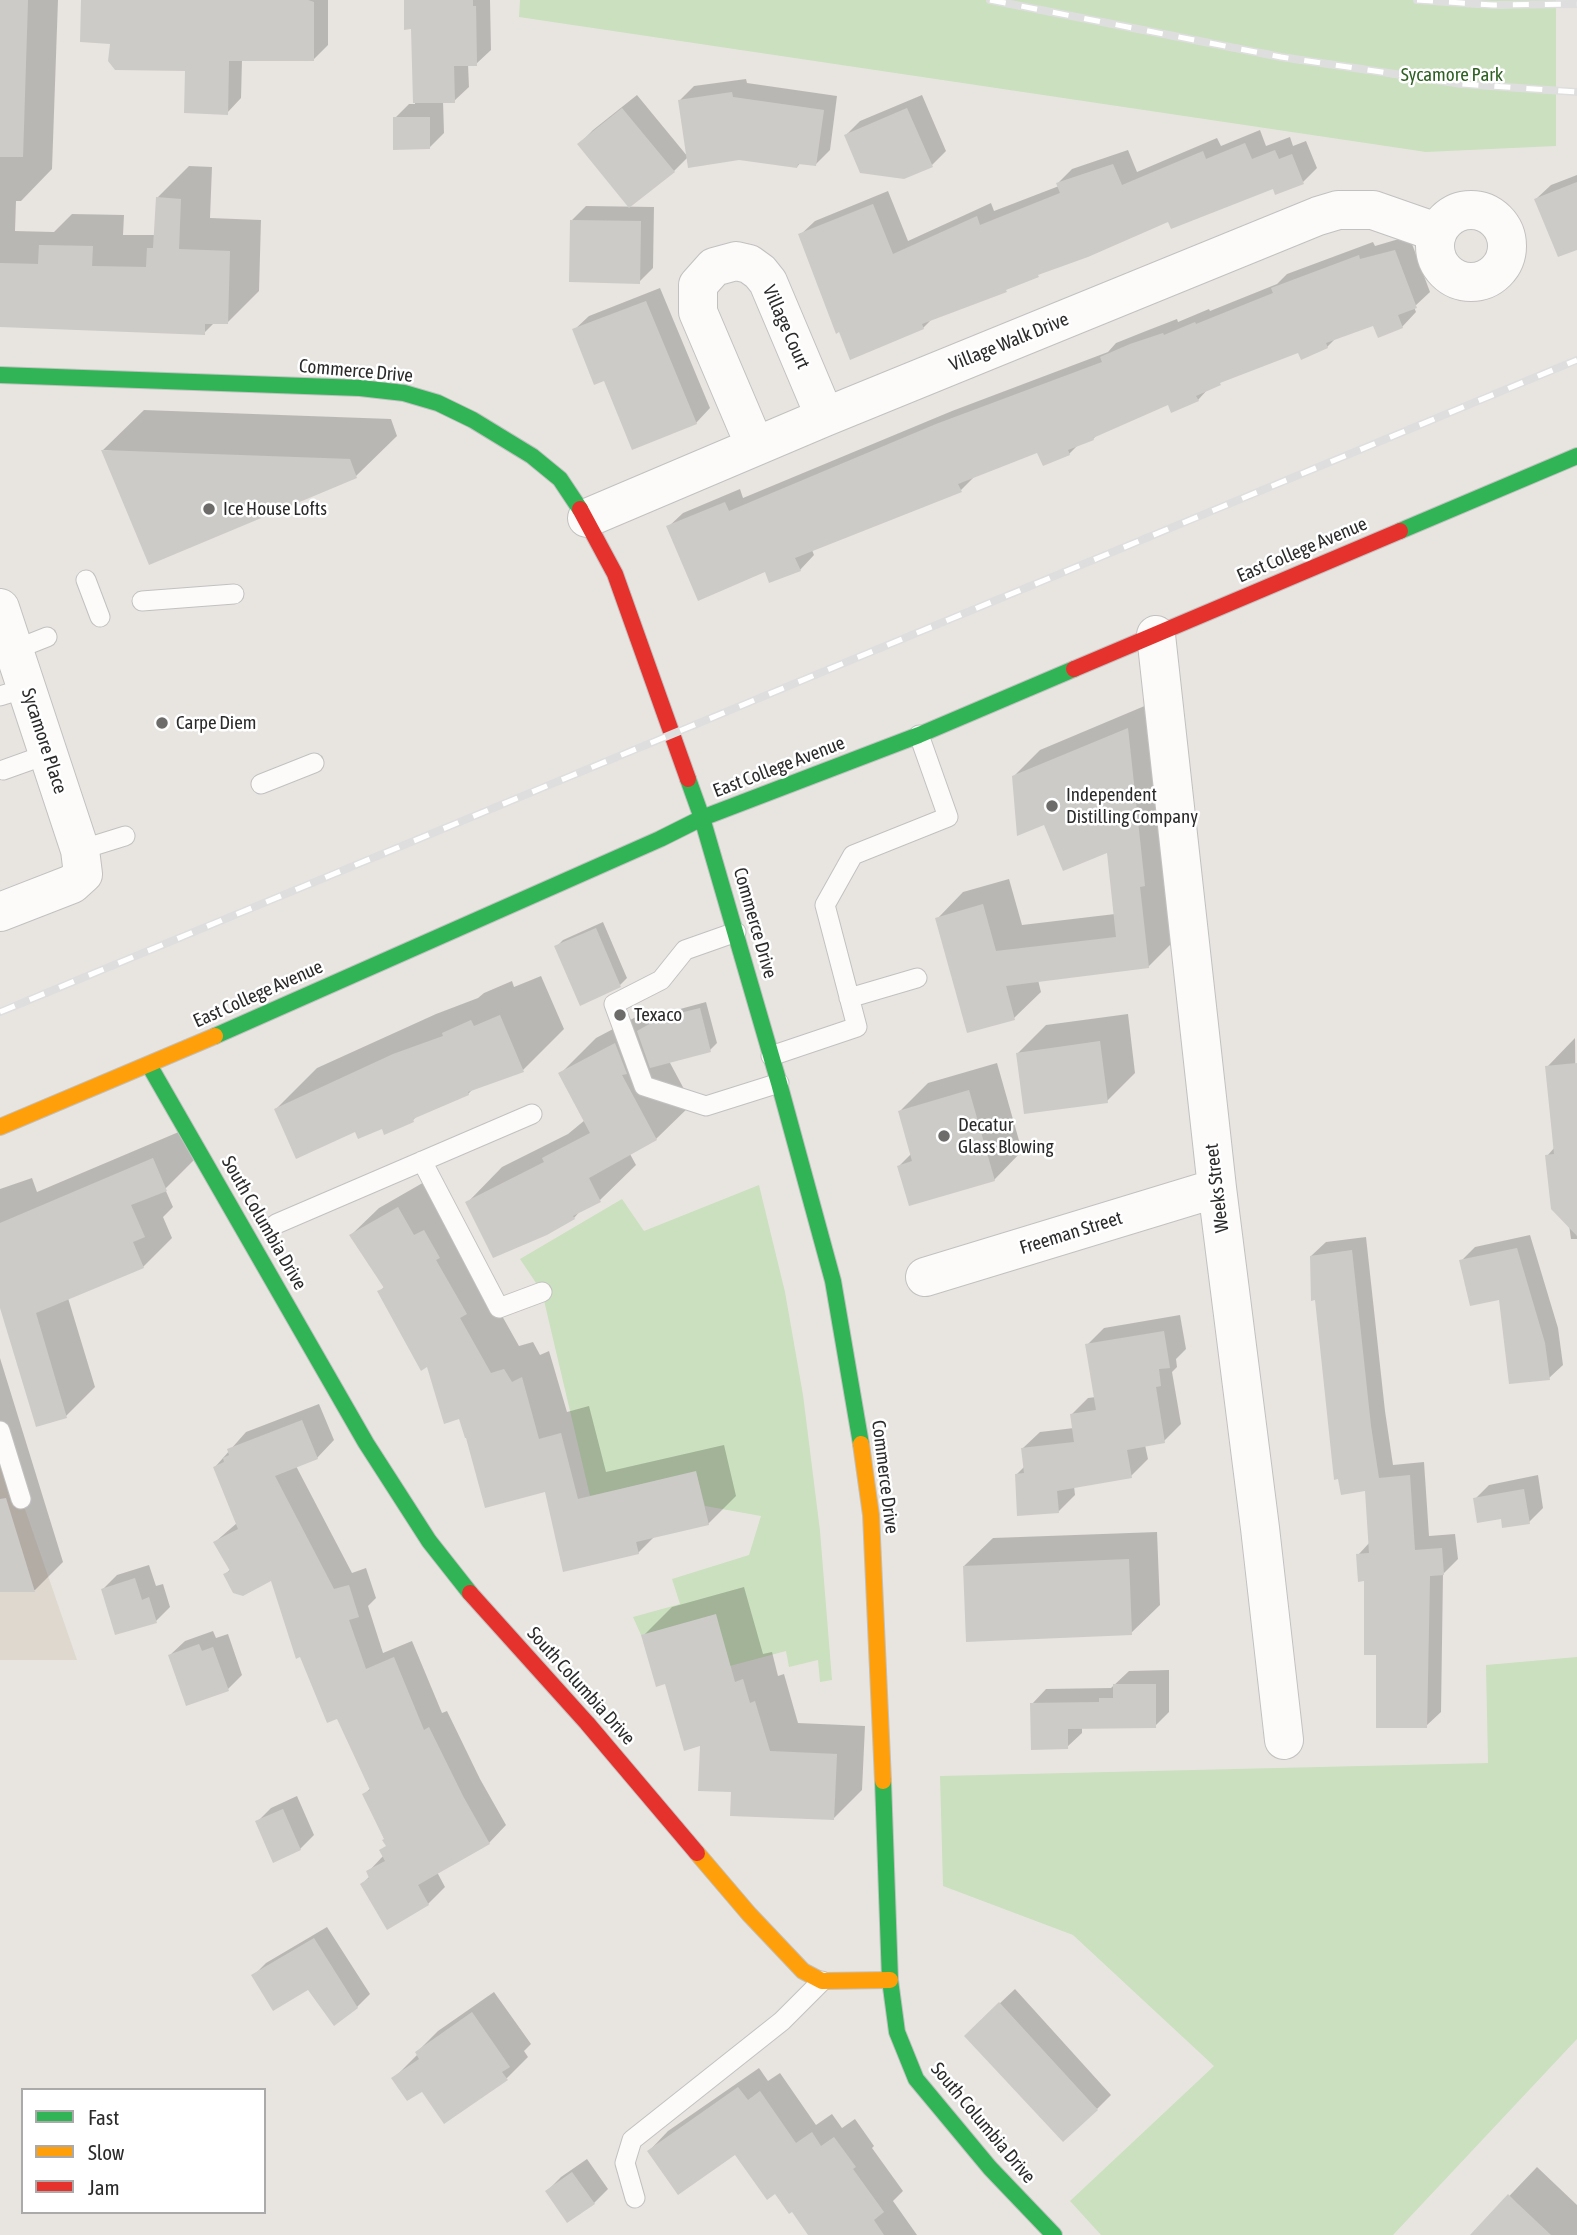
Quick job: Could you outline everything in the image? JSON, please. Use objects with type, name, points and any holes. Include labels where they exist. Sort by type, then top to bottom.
[{"type":"main road","name":"Commerce Drive","points":[[0,375],[360,388],[404,393],[438,403],[473,420],[532,456],[560,480],[587,518],[615,574],[702,818],[779,1083],[833,1282],[871,1515],[890,1980]]},
{"type":"main road","name":"East College Avenue","points":[[0,1127],[149,1065],[702,818],[919,735],[1577,456]]},
{"type":"main road","name":"South Columbia Drive","points":[[149,1065],[366,1444],[429,1541],[464,1587],[587,1723],[749,1914],[803,1971],[822,1981]]},
{"type":"main road","name":"South Columbia Drive","points":[[890,1980],[897,2032],[916,2079],[990,2168],[1054,2235]]},
{"type":"main road","points":[[822,1981],[890,1980]]},
{"type":"street","name":"Village Walk Drive","points":[[587,518],[825,416],[1338,210],[1373,210],[1436,232]]},
{"type":"street","name":"Village Court","points":[[755,446],[698,312],[698,285],[713,267],[736,261],[749,264],[768,282],[825,416]]},
{"type":"street","name":"Sycamore Place","points":[[0,608],[31,643],[13,692],[48,754],[82,862]]},
{"type":"street","name":"Weeks Street","points":[[1156,635],[1217,1188],[1284,1740]]},
{"type":"street","points":[[0,912],[72,884],[82,862]]},
{"type":"street","name":"Freeman Street","points":[[925,1277],[1217,1188]]},
{"type":"lane","points":[[86,580],[100,617]]},
{"type":"lane","points":[[142,601],[234,594]]},
{"type":"lane","points":[[771,1056],[856,1027],[825,905],[853,855],[948,817],[919,735]]},
{"type":"lane","points":[[3,770],[48,754]]},
{"type":"lane","points":[[261,784],[314,763]]},
{"type":"lane","points":[[82,862],[125,836]]},
{"type":"lane","points":[[736,932],[685,950],[660,980],[614,1004],[644,1086],[706,1106],[779,1083]]},
{"type":"lane","points":[[849,998],[917,978]]},
{"type":"lane","points":[[276,1224],[532,1114]]},
{"type":"lane","points":[[422,1161],[499,1308],[542,1292]]},
{"type":"lane","points":[[0,1431],[21,1499]]},
{"type":"lane","points":[[635,2198],[625,2163],[632,2140],[782,2021],[822,1981]]},
{"type":"shaded area","points":[[0,1437],[43,1561],[77,1660],[0,1660]]},
{"type":"green space","name":"Sycamore Park","points":[[520,0],[1556,0],[1556,146],[1426,152],[519,17]]},
{"type":"green space","points":[[759,1185],[785,1292],[803,1395],[820,1531],[832,1680],[820,1682],[818,1660],[789,1667],[786,1651],[730,1666],[641,1635],[633,1617],[680,1604],[672,1579],[749,1555],[761,1516],[705,1506],[696,1472],[590,1496],[542,1292],[520,1259],[622,1199],[644,1231]]},
{"type":"green space","points":[[1577,1657],[1577,2039],[1393,2235],[1101,2235],[1070,2201],[1214,2066],[1073,1935],[943,1886],[940,1776],[1488,1763],[1486,1665]]},
{"type":"building","points":[[0,0],[28,0],[23,157],[0,157]]},
{"type":"building","points":[[81,0],[308,0],[314,2],[314,61],[229,61],[228,115],[184,113],[185,71],[115,70],[108,61],[110,44],[80,42]]},
{"type":"building","points":[[404,0],[473,0],[473,6],[476,6],[477,66],[454,66],[455,103],[413,103],[411,29],[404,30]]},
{"type":"building","points":[[732,92],[733,97],[824,110],[816,166],[798,164],[797,168],[739,160],[688,168],[678,100]]},
{"type":"building","points":[[622,108],[675,172],[629,208],[577,144]]},
{"type":"building","points":[[907,108],[933,167],[904,179],[860,173],[844,135]]},
{"type":"building","points":[[393,117],[430,117],[430,149],[393,150]]},
{"type":"building","points":[[1245,143],[1252,159],[1275,150],[1279,159],[1292,154],[1304,184],[1275,195],[1273,189],[1171,229],[1168,222],[1088,257],[1038,275],[1039,277],[1006,290],[1007,292],[922,324],[924,329],[850,360],[839,332],[836,334],[798,234],[873,204],[893,254],[977,216],[980,225],[1060,193],[1056,183],[1113,164],[1122,185],[1203,151],[1206,159]]},
{"type":"building","points":[[1577,182],[1577,250],[1558,257],[1534,199]]},
{"type":"building","points":[[156,197],[181,199],[179,249],[230,251],[228,324],[205,324],[205,335],[0,327],[0,263],[38,264],[39,245],[93,246],[92,266],[146,267],[147,248],[153,248]]},
{"type":"building","points":[[570,220],[641,221],[640,284],[569,282]]},
{"type":"building","points":[[1395,250],[1417,308],[1398,315],[1403,328],[1378,338],[1373,326],[1326,343],[1328,348],[1301,360],[1298,353],[1220,383],[1221,385],[1196,396],[1199,401],[1171,413],[1168,405],[1093,438],[1094,440],[1068,450],[1070,455],[1043,466],[1037,453],[958,484],[962,492],[795,558],[801,571],[769,583],[765,572],[698,601],[666,526],[725,502],[729,511],[936,424],[1102,362],[1100,357],[1130,344],[1163,333],[1164,335],[1195,322],[1196,324],[1273,293],[1271,288],[1359,255],[1360,259]]},
{"type":"building","points":[[646,301],[697,424],[632,450],[604,381],[594,385],[572,329]]},
{"type":"building","name":"Ice House Lofts","points":[[101,450],[350,459],[357,478],[149,565]]},
{"type":"building","points":[[1128,728],[1145,886],[1140,887],[1149,968],[1006,986],[1015,1020],[967,1033],[935,918],[983,904],[996,951],[1116,937],[1107,853],[1063,871],[1044,825],[1017,836],[1012,776]]},
{"type":"building","points":[[596,928],[621,987],[580,1006],[554,946]]},
{"type":"building","points":[[700,1008],[711,1052],[650,1068],[637,1031],[660,1018]]},
{"type":"building","points":[[500,1015],[524,1072],[468,1092],[469,1095],[413,1119],[414,1122],[384,1135],[382,1129],[358,1139],[355,1132],[296,1159],[274,1109],[393,1054],[443,1036],[442,1033],[471,1020],[474,1026]]},
{"type":"building","points":[[1100,1041],[1108,1103],[1024,1114],[1016,1053]]},
{"type":"building","points":[[615,1043],[627,1074],[622,1075],[657,1140],[589,1178],[601,1202],[573,1216],[575,1219],[547,1235],[493,1258],[465,1202],[544,1162],[542,1158],[590,1133],[558,1073]]},
{"type":"building","points":[[1577,1063],[1577,1236],[1551,1209],[1545,1155],[1554,1154],[1545,1066]]},
{"type":"building","name":"Decatur Glass Blowing","points":[[969,1090],[995,1181],[909,1206],[897,1166],[912,1161],[898,1111]]},
{"type":"building","points":[[153,1158],[167,1191],[131,1205],[145,1237],[133,1242],[144,1268],[36,1313],[67,1418],[36,1427],[0,1308],[0,1223]]},
{"type":"building","points":[[398,1207],[414,1235],[424,1230],[440,1258],[436,1260],[467,1314],[460,1318],[491,1373],[504,1369],[512,1382],[522,1377],[539,1439],[561,1433],[578,1499],[696,1471],[709,1525],[636,1542],[639,1554],[563,1572],[545,1492],[485,1508],[459,1419],[444,1424],[427,1367],[421,1371],[377,1291],[384,1288],[349,1235]]},
{"type":"building","points":[[1517,1248],[1545,1343],[1550,1380],[1509,1384],[1499,1300],[1470,1306],[1459,1260]]},
{"type":"building","points":[[1352,1250],[1379,1478],[1410,1475],[1415,1550],[1442,1548],[1444,1575],[1430,1576],[1427,1728],[1376,1728],[1376,1655],[1364,1655],[1364,1581],[1358,1582],[1356,1554],[1369,1553],[1365,1491],[1341,1495],[1338,1479],[1334,1480],[1315,1300],[1311,1301],[1310,1256]]},
{"type":"building","points":[[1164,1331],[1170,1368],[1159,1369],[1161,1386],[1156,1387],[1165,1443],[1127,1450],[1132,1478],[1057,1491],[1059,1513],[1017,1516],[1015,1474],[1024,1473],[1021,1448],[1074,1442],[1070,1414],[1096,1410],[1085,1344]]},
{"type":"building","points":[[302,1420],[318,1459],[275,1476],[334,1589],[349,1585],[359,1617],[349,1620],[366,1669],[394,1657],[424,1730],[429,1727],[490,1844],[418,1885],[429,1905],[387,1930],[360,1884],[369,1878],[366,1871],[385,1861],[379,1850],[386,1846],[382,1840],[384,1839],[362,1794],[370,1790],[337,1719],[327,1723],[300,1657],[296,1659],[271,1581],[243,1596],[233,1593],[223,1574],[230,1571],[213,1542],[238,1529],[213,1467],[224,1462],[223,1458],[229,1455],[227,1449]]},
{"type":"building","points":[[1524,1489],[1530,1524],[1502,1528],[1501,1519],[1477,1523],[1473,1498]]},
{"type":"building","points":[[6,1498],[35,1592],[0,1592],[0,1499]]},
{"type":"building","points":[[1129,1559],[1132,1635],[966,1642],[963,1566]]},
{"type":"building","points":[[135,1578],[142,1600],[149,1597],[157,1623],[115,1635],[101,1589]]},
{"type":"building","points":[[716,1614],[735,1682],[743,1679],[750,1703],[755,1701],[770,1751],[837,1754],[834,1820],[730,1816],[731,1792],[698,1791],[700,1746],[684,1751],[665,1684],[656,1687],[641,1635]]},
{"type":"building","points":[[199,1644],[202,1651],[213,1647],[229,1691],[186,1706],[168,1655]]},
{"type":"building","points":[[1113,1684],[1156,1684],[1156,1728],[1068,1729],[1068,1749],[1031,1750],[1030,1703],[1099,1702],[1099,1698],[1113,1698]]},
{"type":"building","points":[[283,1809],[301,1850],[273,1863],[255,1821]]},
{"type":"building","points":[[314,1938],[358,2008],[334,2026],[308,1990],[273,2011],[251,1975]]},
{"type":"building","points":[[999,2002],[1098,2110],[1063,2142],[964,2036]]},
{"type":"building","points":[[472,2012],[510,2067],[502,2072],[508,2080],[444,2124],[422,2092],[407,2101],[391,2078],[419,2059],[415,2052]]},
{"type":"building","points":[[738,2087],[748,2100],[760,2091],[796,2143],[812,2132],[821,2146],[834,2137],[884,2212],[874,2220],[884,2235],[808,2235],[775,2194],[767,2200],[735,2155],[678,2195],[647,2151]]},
{"type":"building","points":[[572,2172],[595,2204],[567,2223],[545,2191]]},
{"type":"building","points":[[1508,2194],[1517,2203],[1551,2235],[1470,2235]]},
{"type":"railway","points":[[990,0],[1281,57],[1462,84],[1577,92]]},
{"type":"railway","points":[[1417,0],[1493,5],[1577,4]]},
{"type":"railway","points":[[0,1012],[1577,360]]},
{"type":"traffic: fast","points":[[0,375],[360,388],[404,393],[438,403],[473,420],[532,456],[560,479],[580,509]]},
{"type":"traffic: fast","points":[[1400,531],[1577,456]]},
{"type":"traffic: fast","points":[[215,1036],[702,818],[919,735],[1074,669]]},
{"type":"traffic: fast","points":[[688,779],[702,818],[779,1083],[833,1281],[861,1444]]},
{"type":"traffic: fast","points":[[149,1065],[366,1443],[429,1541],[470,1593]]},
{"type":"traffic: fast","points":[[883,1781],[890,1980],[897,2032],[916,2079],[990,2168],[1054,2235]]},
{"type":"traffic: slow","points":[[0,1127],[215,1036]]},
{"type":"traffic: slow","points":[[861,1444],[871,1515],[883,1781]]},
{"type":"traffic: slow","points":[[697,1853],[803,1971],[822,1981],[890,1980]]},
{"type":"traffic: jam","points":[[580,509],[615,574],[688,779]]},
{"type":"traffic: jam","points":[[1074,669],[1400,531]]},
{"type":"traffic: jam","points":[[470,1593],[587,1723],[697,1853]]},
{"type":"place","name":"Ice House Lofts","points":[[209,509]]},
{"type":"place","name":"Carpe Diem","points":[[162,723]]},
{"type":"place","name":"Independent Distilling Company","points":[[1052,806]]},
{"type":"place","name":"Texaco","points":[[620,1015]]},
{"type":"place","name":"Decatur Glass Blowing","points":[[944,1136]]}]
